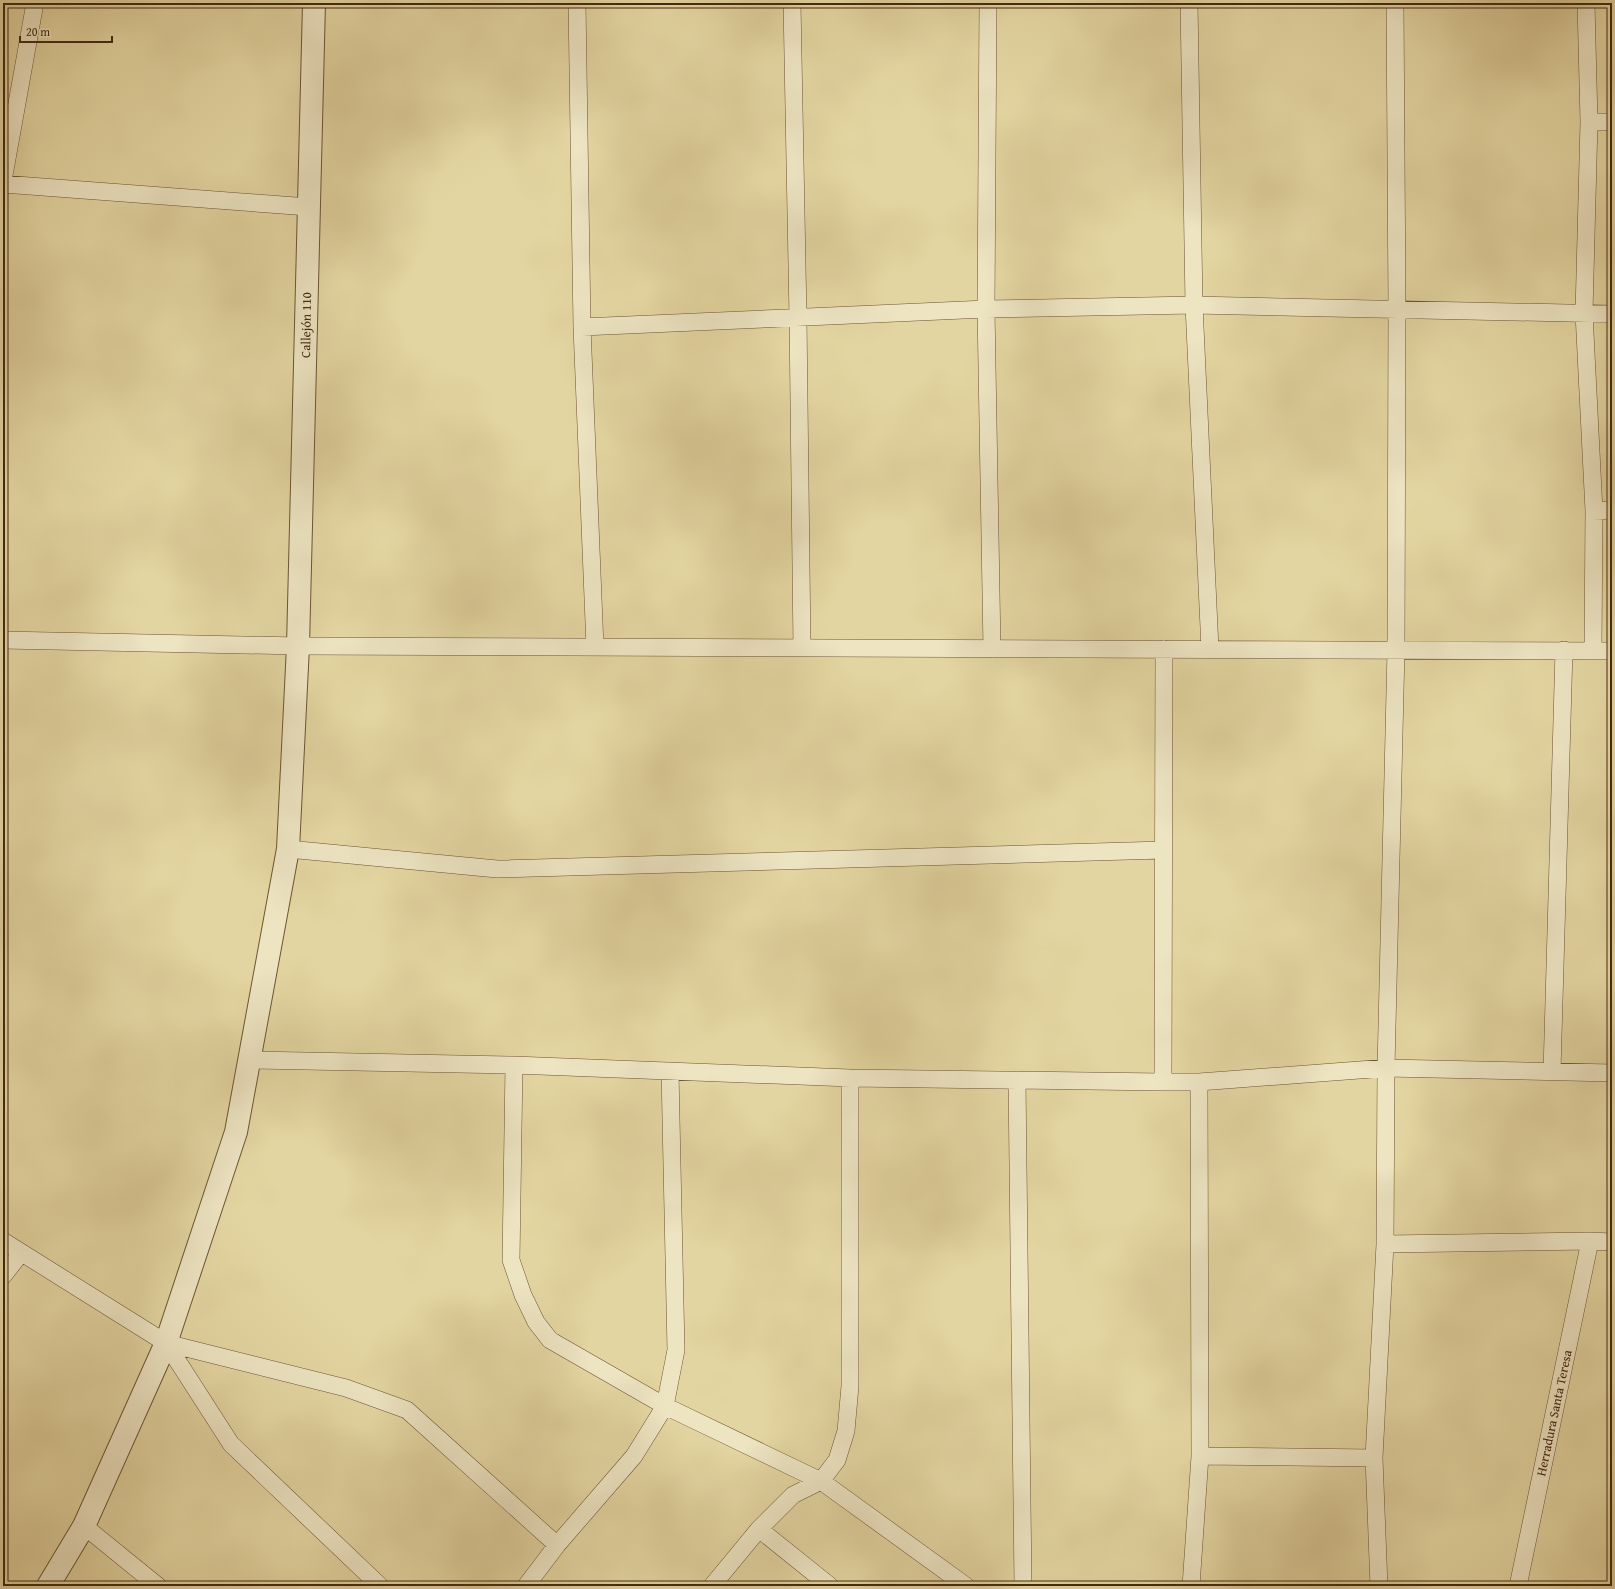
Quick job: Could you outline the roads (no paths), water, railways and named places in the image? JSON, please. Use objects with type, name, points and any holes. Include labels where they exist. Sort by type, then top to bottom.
[{"type":"street","name":"Callejón 110","points":[[48,1586],[84,1526],[166,1343],[236,1132],[288,849],[298,646],[314,3]]},
{"type":"lane","points":[[3,181],[35,3]]},
{"type":"lane","points":[[577,3],[582,327],[595,647]]},
{"type":"lane","points":[[792,3],[802,648]]},
{"type":"lane","points":[[988,3],[986,309],[992,649]]},
{"type":"lane","points":[[1189,3],[1194,304],[1210,649]]},
{"type":"lane","points":[[1379,1586],[1374,1458],[1385,1244],[1386,1068],[1396,650],[1397,309],[1395,3]]},
{"type":"lane","points":[[1586,3],[1589,122],[1584,313],[1594,511],[1592,650]]},
{"type":"lane","points":[[1589,122],[1612,122]]},
{"type":"lane","points":[[3,184],[309,208]]},
{"type":"lane","points":[[582,327],[986,309],[1194,304],[1612,314]]},
{"type":"lane","points":[[1594,511],[1612,510]]},
{"type":"lane","points":[[3,640],[298,646],[1612,650]]},
{"type":"lane","points":[[1163,1082],[1164,649]]},
{"type":"lane","points":[[1552,1072],[1564,650]]},
{"type":"lane","points":[[288,849],[497,869],[1163,850]]},
{"type":"lane","points":[[250,1060],[514,1065],[850,1078],[1163,1082],[1199,1082],[1386,1068],[1612,1073]]},
{"type":"lane","points":[[514,1065],[511,1260],[523,1295],[536,1322],[550,1340],[665,1406],[821,1481],[966,1586]]},
{"type":"lane","points":[[526,1586],[557,1545],[634,1456],[665,1406],[676,1350],[670,1072]]},
{"type":"lane","points":[[712,1586],[759,1529],[793,1495],[821,1481],[837,1460],[846,1431],[850,1386],[850,1078]]},
{"type":"lane","points":[[1017,1080],[1024,1586]]},
{"type":"lane","points":[[1191,1586],[1200,1456],[1199,1082]]},
{"type":"lane","points":[[3,1241],[166,1343],[346,1388],[406,1410],[557,1545]]},
{"type":"lane","name":"Herradura Santa Teresa","points":[[1518,1586],[1590,1241]]},
{"type":"lane","points":[[1385,1244],[1612,1242]]},
{"type":"lane","points":[[3,1276],[21,1253]]},
{"type":"lane","points":[[166,1343],[231,1444],[380,1586]]},
{"type":"lane","points":[[1200,1456],[1374,1458]]},
{"type":"lane","points":[[84,1526],[158,1586]]},
{"type":"lane","points":[[759,1529],[830,1586]]}]
